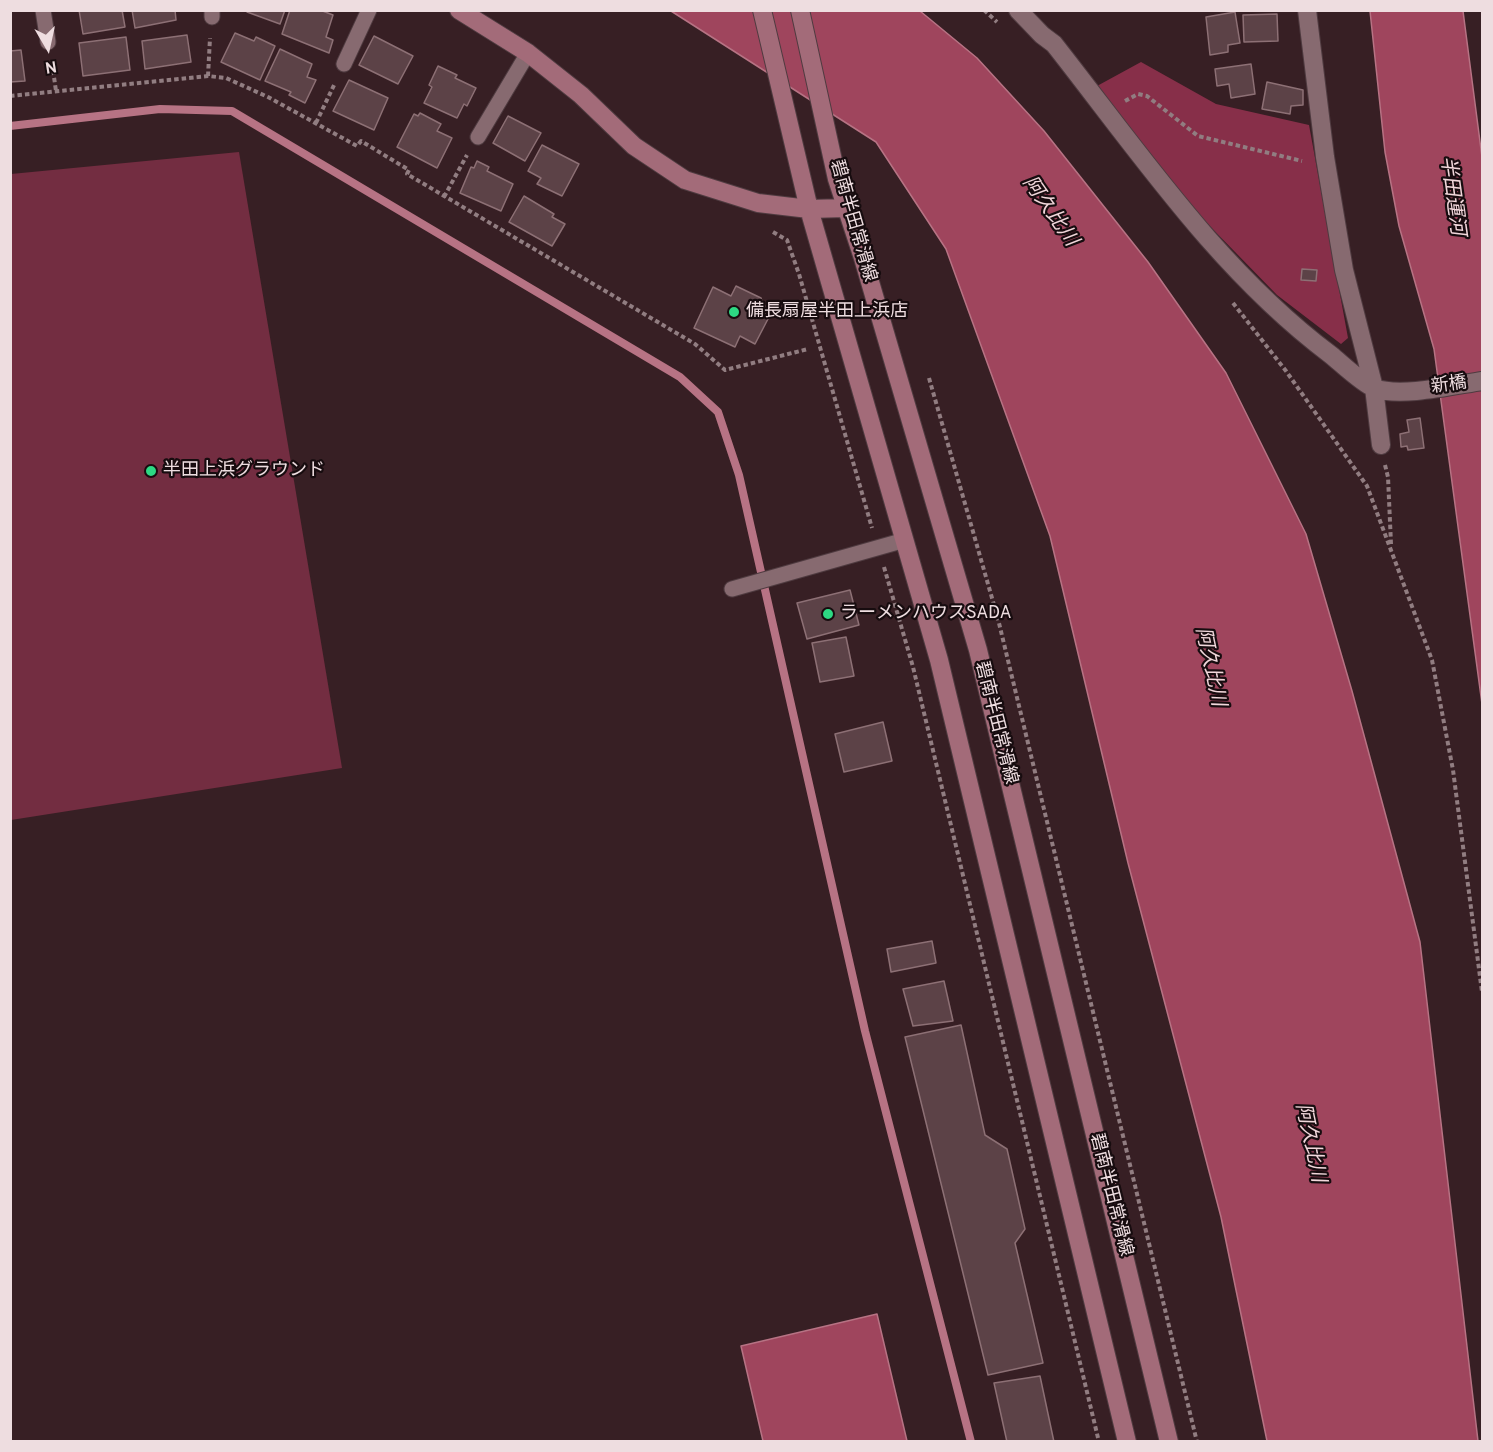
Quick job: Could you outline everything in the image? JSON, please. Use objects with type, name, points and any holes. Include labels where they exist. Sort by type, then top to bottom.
[{"type":"main road","points":[[459,10],[528,53],[581,95],[634,146],[686,180],[758,203],[809,209],[846,208]]},
{"type":"main road","name":"碧南半田常滑線","points":[[762,10],[809,209],[942,671],[1127,1442]]},
{"type":"main road","name":"碧南半田常滑線","points":[[800,10],[837,179],[863,258],[978,650],[1169,1442]]},
{"type":"street","points":[[1018,10],[1054,44],[1191,219],[1266,300],[1321,348],[1374,388]]},
{"type":"street","points":[[1307,10],[1325,157],[1344,270],[1374,388],[1381,445]]},
{"type":"street","name":"新橋","points":[[1374,388],[1400,392],[1416,391],[1482,381]]},
{"type":"lane","points":[[44,10],[48,42]]},
{"type":"lane","points":[[344,64],[369,10]]},
{"type":"lane","points":[[478,137],[528,53]]},
{"type":"lane","points":[[732,589],[905,540]]},
{"type":"path","points":[[984,10],[1000,25]]},
{"type":"path","points":[[208,76],[212,14]]},
{"type":"path","points":[[48,42],[56,92]]},
{"type":"path","points":[[316,123],[344,64]]},
{"type":"path","points":[[10,96],[208,76],[226,78],[268,97],[357,146],[361,141],[409,170],[407,174],[695,344],[725,370],[808,349]]},
{"type":"path","points":[[1109,114],[1130,96],[1138,94],[1147,96],[1198,136],[1302,161],[1325,157]]},
{"type":"path","points":[[444,196],[478,137]]},
{"type":"path","points":[[773,232],[787,240],[799,274],[913,668],[1099,1442]]},
{"type":"path","points":[[1229,298],[1286,371],[1367,486],[1392,548],[1432,660],[1453,770],[1482,992]]},
{"type":"path","points":[[1381,445],[1388,477],[1392,548]]},
{"type":"shaded area","points":[[1141,62],[1216,104],[1309,125],[1348,338],[1341,344],[1277,295],[1196,212],[1097,86]]},
{"type":"shaded area","name":"半田上浜グラウンド","points":[[239,152],[342,768],[11,820],[11,174]]},
{"type":"water","name":"阿久比川","points":[[671,11],[920,11],[977,58],[1044,131],[1148,262],[1226,373],[1306,534],[1352,691],[1420,942],[1478,1441],[1267,1441],[1221,1217],[1128,863],[1050,536],[946,249],[876,142]]},
{"type":"water","name":"半田運河","points":[[1370,11],[1463,11],[1482,157],[1482,704],[1434,349],[1399,226],[1385,152]]},
{"type":"water","points":[[877,1314],[907,1441],[763,1441],[741,1346]]},
{"type":"building","points":[[79,10],[122,10],[125,27],[83,34]]},
{"type":"building","points":[[132,10],[175,10],[176,20],[135,28]]},
{"type":"building","points":[[248,10],[285,10],[280,24],[247,12]]},
{"type":"building","points":[[290,10],[320,10],[333,15],[326,37],[333,40],[329,53],[282,34]]},
{"type":"building","points":[[1235,12],[1240,43],[1228,45],[1228,52],[1210,55],[1206,17]]},
{"type":"building","points":[[1277,14],[1278,41],[1244,42],[1243,15]]},
{"type":"building","points":[[235,33],[254,41],[256,37],[275,46],[260,80],[221,62]]},
{"type":"building","points":[[187,35],[191,62],[145,69],[142,41]]},
{"type":"building","points":[[374,36],[413,56],[398,84],[359,65]]},
{"type":"building","points":[[126,37],[130,70],[83,76],[79,43]]},
{"type":"building","points":[[280,49],[312,64],[307,77],[316,80],[305,103],[289,95],[291,92],[265,81]]},
{"type":"building","points":[[21,50],[25,81],[10,82],[10,51]]},
{"type":"building","points":[[1251,64],[1255,94],[1231,98],[1229,84],[1217,86],[1215,69]]},
{"type":"building","points":[[438,66],[457,75],[455,78],[476,88],[467,106],[464,104],[457,118],[424,103],[432,87],[429,85]]},
{"type":"building","points":[[349,80],[388,98],[374,130],[333,111]]},
{"type":"building","points":[[1267,82],[1303,90],[1303,105],[1291,106],[1290,114],[1262,109]]},
{"type":"building","points":[[420,113],[441,124],[437,131],[452,138],[437,168],[397,147],[414,114],[418,116]]},
{"type":"building","points":[[508,116],[541,133],[525,161],[493,143]]},
{"type":"building","points":[[542,145],[579,164],[562,196],[537,184],[541,178],[528,171]]},
{"type":"building","points":[[477,161],[489,167],[487,171],[513,184],[501,211],[460,193],[471,167],[474,168]]},
{"type":"building","points":[[524,196],[554,214],[552,217],[565,224],[552,246],[509,222]]},
{"type":"building","points":[[1302,269],[1317,270],[1316,281],[1301,280]]},
{"type":"building","name":"備長扇屋半田上浜店","points":[[736,286],[761,298],[763,305],[767,307],[769,317],[755,344],[740,336],[735,347],[694,328],[713,287],[731,296]]},
{"type":"building","points":[[1420,418],[1424,448],[1408,450],[1407,446],[1401,447],[1400,434],[1409,432],[1407,420]]},
{"type":"building","name":"ラーメンハウスSADA","points":[[850,590],[859,625],[807,639],[797,603]]},
{"type":"building","points":[[846,637],[854,676],[820,682],[812,643]]},
{"type":"building","points":[[883,722],[892,761],[844,772],[835,734]]},
{"type":"building","points":[[932,941],[936,963],[891,972],[887,949]]},
{"type":"building","points":[[944,981],[953,1021],[913,1026],[903,989]]},
{"type":"building","points":[[961,1025],[985,1135],[1007,1149],[1025,1229],[1015,1243],[1043,1363],[988,1375],[905,1037]]},
{"type":"building","points":[[1040,1376],[1054,1442],[1007,1442],[994,1383]]},
{"type":"waterway","points":[[10,126],[160,109],[232,111],[680,377],[718,412],[739,475],[865,1031],[971,1442]]},
{"type":"place","name":"備長扇屋半田上浜店","points":[[734,312]]},
{"type":"place","name":"半田上浜グラウンド","points":[[151,471]]},
{"type":"place","name":"ラーメンハウスSADA","points":[[828,614]]}]
